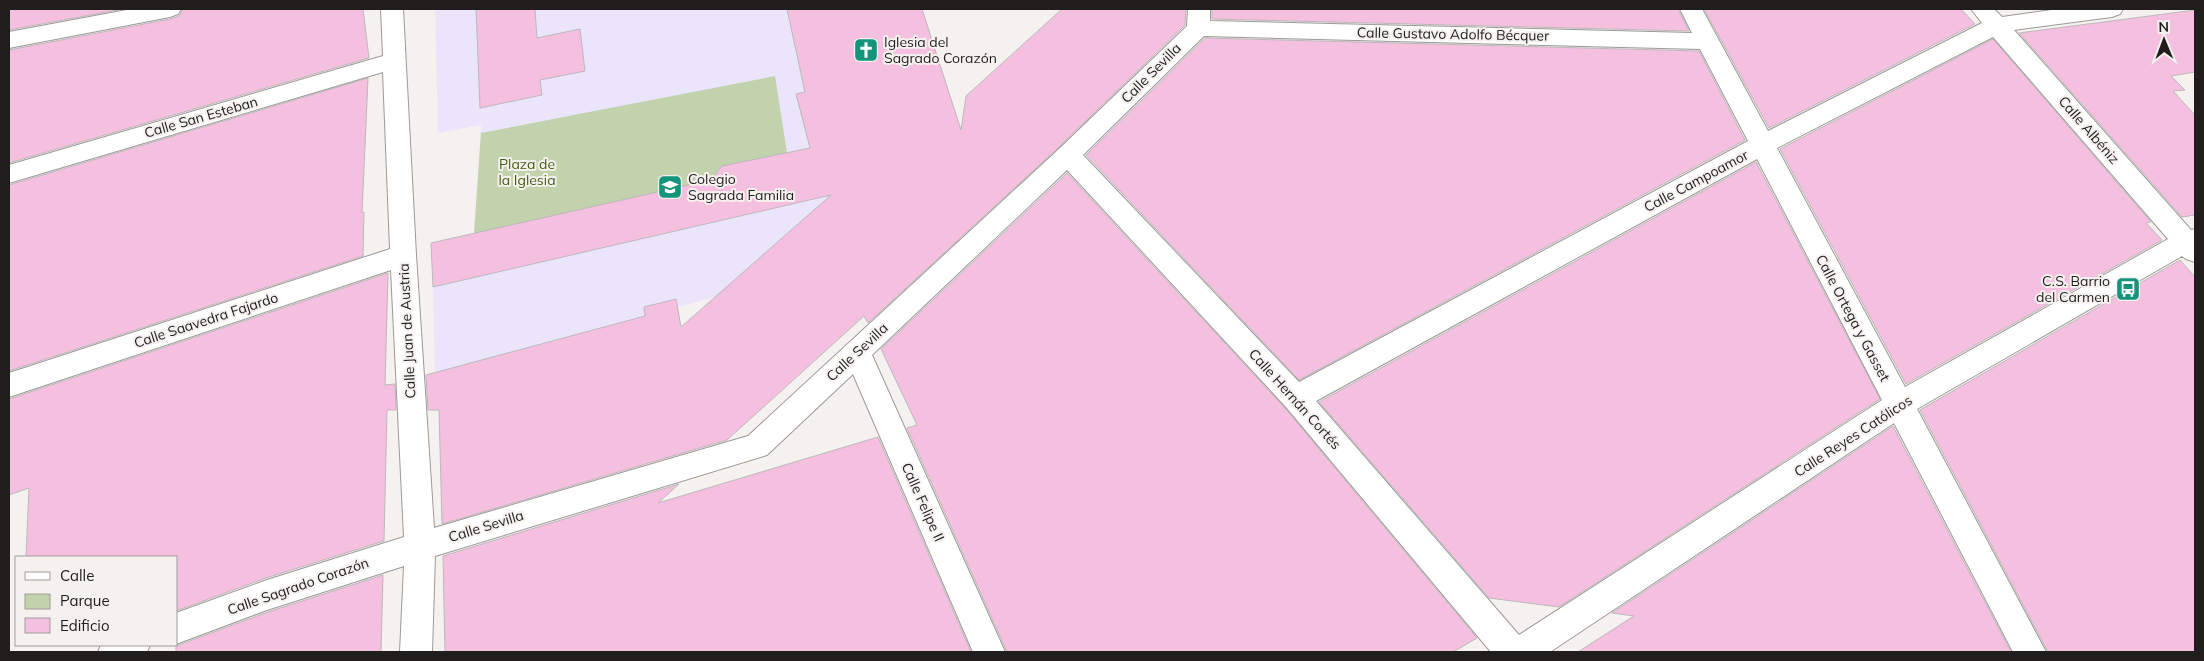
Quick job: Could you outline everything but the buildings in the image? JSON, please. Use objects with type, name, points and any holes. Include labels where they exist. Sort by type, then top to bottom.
[{"type":"street","points":[[9,40],[170,9]]},
{"type":"street","name":"Calle Juan de Austria","points":[[392,9],[403,255],[420,546],[416,652]]},
{"type":"street","name":"Calle Ortega y Gasset","points":[[1691,9],[1898,405],[2030,652]]},
{"type":"street","name":"Calle Campoamor","points":[[1296,398],[1762,145],[1990,17],[2112,9]]},
{"type":"street","name":"Calle Albéniz","points":[[1990,17],[2192,244]]},
{"type":"street","name":"Calle Gustavo Adolfo Bécquer","points":[[1198,18],[1709,41]]},
{"type":"street","name":"Calle Sevilla","points":[[420,546],[757,446],[1068,155],[1198,18]]},
{"type":"street","name":"Calle San Esteban","points":[[9,174],[394,61]]},
{"type":"street","name":"Calle Hernán Cortés","points":[[1068,155],[1296,398],[1512,652]]},
{"type":"street","name":"Calle Reyes Católicos","points":[[1522,652],[1898,405],[2192,244]]},
{"type":"street","name":"Calle Saavedra Fajardo","points":[[9,385],[403,255]]},
{"type":"street","name":"Calle Felipe II","points":[[857,352],[989,652]]},
{"type":"street","name":"Calle Sagrado Corazón","points":[[178,628],[267,595],[420,546]]},
{"type":"street","points":[[114,652],[131,646]]},
{"type":"shaded area","name":"Colegio Sagrada Familia","points":[[435,9],[787,9],[805,92],[796,94],[805,127],[941,99],[748,288],[435,373],[433,287],[474,233],[481,125],[438,133]]},
{"type":"green space","name":"Plaza de la Iglesia","points":[[775,76],[787,153],[722,166],[711,180],[474,234],[481,133]]},
{"type":"place","name":"Iglesia del Sagrado Corazón","points":[[866,50]]},
{"type":"place","name":"Colegio Sagrada Familia","points":[[670,187]]},
{"type":"place","name":"C.S. Barrio del Carmen","points":[[2128,289]]}]
